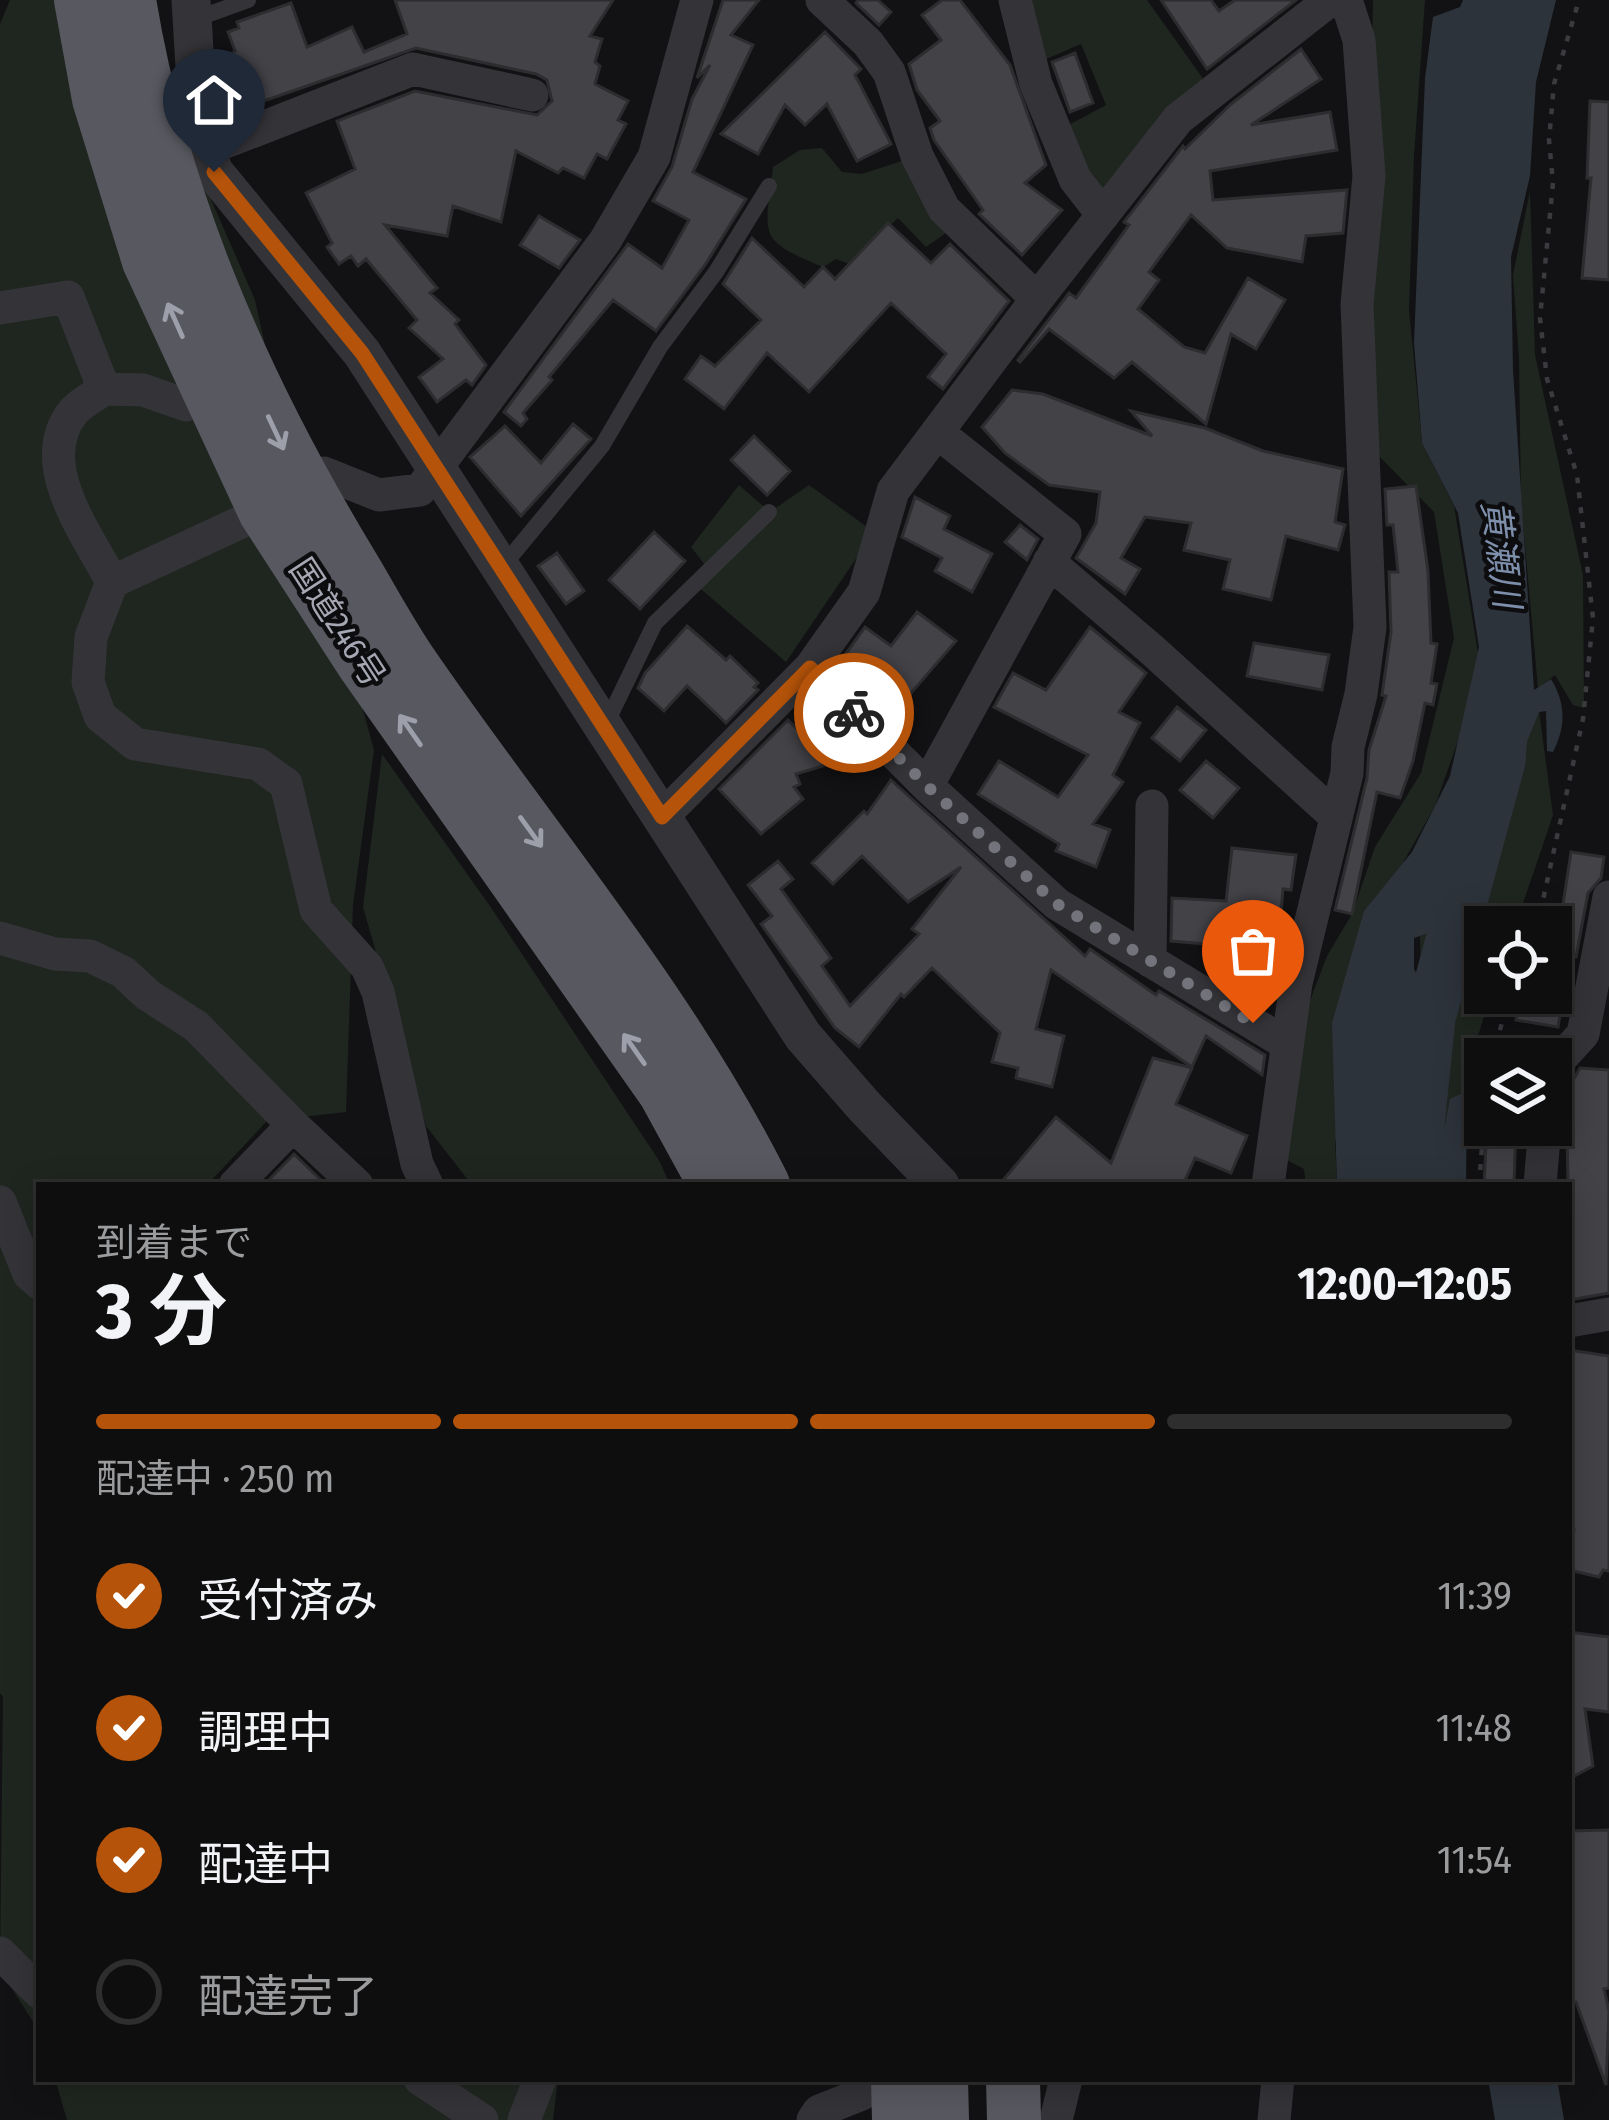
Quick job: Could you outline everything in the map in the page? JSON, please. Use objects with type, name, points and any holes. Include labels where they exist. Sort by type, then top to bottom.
[{"type":"highway","name":"国道246号","points":[[81,0],[99,99],[149,261],[265,511],[364,664],[666,1096],[748,1176]]},
{"type":"highway","name":"国道246号","points":[[129,0],[137,47],[194,250],[291,464],[398,642],[674,1030],[748,1176]]},
{"type":"highway","points":[[666,1096],[688,1182]]},
{"type":"street","points":[[324,473],[379,495],[420,490],[604,241],[654,157],[698,0]]},
{"type":"street","points":[[822,0],[868,43],[889,72],[917,156],[944,209],[1037,298]]},
{"type":"street","points":[[1015,0],[1036,84],[1067,160],[1075,179],[1103,215]]},
{"type":"street","points":[[662,817],[810,668],[864,592],[893,491],[1178,119],[1330,0]]},
{"type":"street","points":[[1268,1182],[1295,983],[1347,773],[1370,627],[1357,304],[1369,176],[1359,40],[1346,0]]},
{"type":"street","points":[[192,10],[195,90],[205,150],[214,172],[362,353],[803,1036],[937,1182]]},
{"type":"street","points":[[205,150],[413,69],[532,95]]},
{"type":"street","points":[[0,308],[68,297],[104,389]]},
{"type":"street","points":[[112,582],[59,480],[61,436],[74,411],[104,389],[143,390],[186,405]]},
{"type":"street","points":[[927,786],[1065,534],[938,431]]},
{"type":"street","points":[[265,511],[112,582],[91,637],[88,682],[100,716],[135,744],[258,764],[286,784],[316,910],[367,967],[378,992],[417,1164],[426,1182]]},
{"type":"street","points":[[1049,562],[1335,816]]},
{"type":"street","points":[[810,668],[927,786],[1057,904],[1288,1044]]},
{"type":"street","points":[[1150,961],[1152,806]]},
{"type":"street","points":[[1572,1046],[1583,1034],[1609,897]]},
{"type":"street","points":[[0,938],[55,954],[90,956],[124,972],[148,995],[196,1026],[354,1182]]},
{"type":"street","points":[[238,1182],[293,1125]]},
{"type":"street","points":[[1540,1182],[1543,1146]]},
{"type":"street","points":[[0,1202],[29,1274],[36,1280]]},
{"type":"street","points":[[1572,1320],[1609,1314]]},
{"type":"street","points":[[0,1953],[36,1989]]},
{"type":"street","points":[[425,2082],[482,2120]]},
{"type":"street","points":[[524,2120],[539,2082]]},
{"type":"street","points":[[1057,2120],[1065,2082]]},
{"type":"street","points":[[1274,2120],[1278,2082]]},
{"type":"street","points":[[813,2120],[819,2111],[937,2099]]},
{"type":"lane","points":[[192,10],[248,0]]},
{"type":"lane","points":[[502,567],[602,446],[660,347],[716,272],[770,186]]},
{"type":"lane","points":[[604,727],[655,623],[770,512]]},
{"type":"path","points":[[1542,906],[1582,719],[1593,618],[1577,475],[1547,379],[1540,318],[1552,182],[1549,140],[1554,84],[1579,0]]},
{"type":"path","points":[[1479,1182],[1482,1146]]},
{"type":"shaded area","points":[[10,0],[156,0],[177,122],[255,300],[276,395],[374,750],[353,905],[346,1112],[267,1121],[210,1182],[36,1182],[36,2026],[0,1970],[0,24]]},
{"type":"shaded area","points":[[1020,0],[1147,0],[1209,87],[1102,206],[1063,128],[1106,105],[1081,44],[1037,63]]},
{"type":"shaded area","points":[[1373,0],[1425,0],[1409,310],[1422,443],[1454,506],[1478,653],[1460,735],[1435,806],[1404,861],[1335,1143],[1337,1182],[1306,1182],[1304,1169],[1281,1157],[1297,1035],[1327,956],[1352,914],[1375,847],[1421,773],[1454,638],[1434,512],[1379,456],[1369,275]]},
{"type":"shaded area","points":[[822,148],[842,172],[862,174],[917,156],[950,230],[926,247],[898,218],[849,264],[836,259],[823,267],[785,249],[775,241],[768,221],[773,167],[800,150]]},
{"type":"shaded area","points":[[1530,191],[1535,355],[1583,575],[1584,708],[1573,705],[1555,675],[1538,688],[1521,501],[1513,275]]},
{"type":"shaded area","points":[[739,485],[770,512],[809,485],[874,532],[786,662],[695,584],[705,565],[691,547]]},
{"type":"shaded area","points":[[1539,711],[1553,815],[1522,906],[1473,906],[1486,897],[1477,845],[1500,761],[1517,750]]},
{"type":"shaded area","points":[[382,754],[492,909],[669,1182],[470,1182],[426,1126],[363,907]]},
{"type":"shaded area","points":[[1464,913],[1464,1014],[1485,1014],[1477,1038],[1464,1038],[1464,1083],[1435,1179],[1422,1158],[1428,1073],[1442,1021],[1421,973],[1420,936],[1441,929]]},
{"type":"shaded area","points":[[56,2082],[558,2082],[553,2120],[67,2120]]},
{"type":"water","points":[[1463,0],[1556,0],[1536,82],[1530,176],[1511,257],[1513,370],[1534,690],[1551,679],[1562,706],[1562,724],[1553,752],[1547,751],[1546,711],[1539,712],[1525,747],[1508,754],[1467,835],[1484,891],[1471,906],[1464,906],[1455,924],[1414,938],[1414,969],[1439,1017],[1420,1042],[1410,1163],[1435,1178],[1450,1099],[1464,1092],[1466,1182],[1337,1182],[1332,1023],[1364,911],[1412,852],[1450,776],[1479,647],[1458,513],[1422,443],[1414,343],[1425,78],[1433,17],[1460,7]]},
{"type":"water","points":[[1489,2082],[1558,2082],[1564,2120],[1495,2120]]},
{"type":"building","points":[[395,0],[613,0],[590,36],[602,39],[595,84],[628,101],[618,120],[626,124],[607,159],[597,154],[584,178],[563,168],[558,173],[516,151],[501,222],[453,206],[447,236],[385,225],[437,288],[430,293],[459,320],[455,324],[486,365],[472,385],[466,380],[437,402],[419,377],[443,359],[409,328],[417,320],[366,259],[358,266],[351,256],[339,264],[327,247],[332,243],[306,193],[355,169],[337,121],[415,91],[537,115],[552,101],[547,80],[416,48],[235,111],[225,85],[234,82],[226,58],[235,51],[228,32],[239,28],[237,22],[291,3],[307,47],[352,27],[364,52],[407,34]]},
{"type":"building","points":[[723,0],[759,0],[731,35],[753,45],[693,172],[746,199],[656,331],[613,300],[549,377],[552,380],[523,413],[527,419],[521,426],[504,412],[628,244],[662,268],[689,220],[653,201],[672,167],[692,99],[710,65],[697,78]]},
{"type":"building","points":[[858,0],[878,0],[891,12],[879,25]]},
{"type":"building","points":[[942,0],[960,0],[1010,65],[1046,165],[1025,183],[1062,210],[1022,255],[979,214],[983,210],[934,140],[930,128],[940,121],[917,90],[909,64],[941,40],[922,15]]},
{"type":"building","points":[[1161,0],[1211,0],[1219,11],[1235,0],[1296,0],[1207,69]]},
{"type":"building","points":[[825,32],[861,69],[855,75],[891,144],[857,161],[827,104],[805,125],[785,105],[758,154],[721,134]]},
{"type":"building","points":[[1301,49],[1321,79],[1251,125],[1330,112],[1337,150],[1210,171],[1213,200],[1347,190],[1343,233],[1306,236],[1302,262],[1227,248],[1191,215],[1149,272],[1159,280],[1138,309],[1184,347],[1205,353],[1248,278],[1285,300],[1256,349],[1231,334],[1206,424],[1132,362],[1114,378],[1049,329],[1020,362],[1069,293],[1076,298],[1129,225],[1124,222],[1183,146],[1185,149],[1230,105]]},
{"type":"building","points":[[1075,53],[1093,103],[1070,112],[1052,62]]},
{"type":"building","points":[[1590,101],[1609,102],[1609,280],[1582,278],[1591,178],[1587,178]]},
{"type":"building","points":[[539,216],[580,240],[559,268],[520,245]]},
{"type":"building","points":[[888,223],[931,263],[950,244],[1009,301],[943,389],[928,377],[946,354],[891,303],[809,392],[767,353],[724,409],[685,379],[701,356],[715,366],[761,320],[723,284],[752,238],[804,287],[823,267],[835,279]]},
{"type":"building","points":[[1012,390],[1043,394],[1152,436],[1131,411],[1205,428],[1263,451],[1343,469],[1335,522],[1345,525],[1338,550],[1286,536],[1271,600],[1223,589],[1230,560],[1184,550],[1191,523],[1145,517],[1121,558],[1140,569],[1125,594],[1076,558],[1096,523],[1100,492],[1049,485],[1005,453],[982,427]]},
{"type":"building","points":[[573,424],[591,439],[521,516],[470,457],[505,426],[541,463]]},
{"type":"building","points":[[754,436],[790,471],[767,495],[731,460]]},
{"type":"building","points":[[1416,486],[1428,571],[1431,643],[1437,644],[1431,683],[1437,684],[1433,705],[1425,703],[1400,798],[1377,792],[1352,914],[1335,910],[1367,778],[1369,750],[1386,696],[1382,695],[1391,632],[1389,572],[1398,572],[1385,489]]},
{"type":"building","points":[[915,497],[950,516],[944,529],[992,554],[972,592],[935,571],[942,558],[902,537]]},
{"type":"building","points":[[1020,525],[1038,539],[1027,560],[1005,542]]},
{"type":"building","points":[[654,532],[685,561],[640,609],[609,580]]},
{"type":"building","points":[[557,553],[584,591],[566,604],[538,566]]},
{"type":"building","points":[[917,612],[956,641],[898,708],[910,718],[901,730],[873,702],[883,690],[842,659],[865,627],[891,646]]},
{"type":"building","points":[[687,626],[758,683],[754,687],[758,690],[726,723],[687,686],[664,711],[638,688],[645,673]]},
{"type":"building","points":[[1090,627],[1146,673],[1119,712],[1140,723],[1113,775],[1123,782],[1093,824],[1110,830],[1096,867],[1056,851],[1059,844],[978,794],[999,761],[1058,797],[1088,755],[994,707],[1013,673],[1046,690]]},
{"type":"building","points":[[1254,643],[1329,655],[1322,690],[1247,676]]},
{"type":"building","points":[[1177,707],[1206,730],[1180,761],[1152,738]]},
{"type":"building","points":[[788,720],[811,743],[829,737],[839,761],[796,774],[800,784],[794,787],[803,799],[761,834],[719,789]]},
{"type":"building","points":[[1206,761],[1239,788],[1213,818],[1180,790]]},
{"type":"building","points":[[891,780],[1085,956],[1090,949],[1156,995],[1159,991],[1265,1055],[1262,1075],[1206,1036],[1192,1067],[1051,970],[1036,1029],[1064,1036],[1052,1087],[1016,1078],[1018,1068],[992,1062],[1000,1033],[932,968],[904,997],[901,994],[859,1047],[835,1028],[761,924],[772,916],[748,885],[778,861],[793,879],[781,889],[831,958],[822,966],[850,1006],[919,934],[912,929],[961,867],[908,902],[862,856],[833,884],[812,863],[864,811],[867,814]]},
{"type":"building","points":[[1232,848],[1296,855],[1291,890],[1283,889],[1278,950],[1171,941],[1172,898],[1226,901]]},
{"type":"building","points":[[1571,852],[1604,857],[1601,878],[1588,893],[1576,957],[1572,956],[1572,906],[1563,906]]},
{"type":"building","points":[[1517,1014],[1560,1014],[1558,1027],[1516,1020]]},
{"type":"building","points":[[1153,1058],[1192,1068],[1176,1104],[1247,1136],[1231,1173],[1195,1158],[1184,1182],[1002,1182],[1056,1117],[1111,1163]]},
{"type":"building","points":[[1580,1068],[1609,1070],[1609,1293],[1572,1300],[1572,1182],[1568,1182],[1572,1082]]},
{"type":"building","points":[[1486,1146],[1515,1146],[1514,1182],[1484,1182]]},
{"type":"building","points":[[294,1154],[323,1182],[267,1182]]},
{"type":"building","points":[[1572,1350],[1609,1356],[1609,1571],[1603,1570],[1599,1577],[1572,1571]]},
{"type":"building","points":[[1572,1632],[1609,1637],[1609,1712],[1585,1709],[1593,1766],[1572,1777]]},
{"type":"building","points":[[1609,1830],[1606,2085],[1576,2002],[1572,2003],[1572,1831]]},
{"type":"waterway","name":"黄瀬川","points":[[1413,1182],[1430,1018],[1500,761],[1503,715]]},
{"type":"way so far","points":[[854,713],[1057,904],[1253,1023]]},
{"type":"route","points":[[214,172],[362,353],[662,817],[810,668],[854,713]]}]
